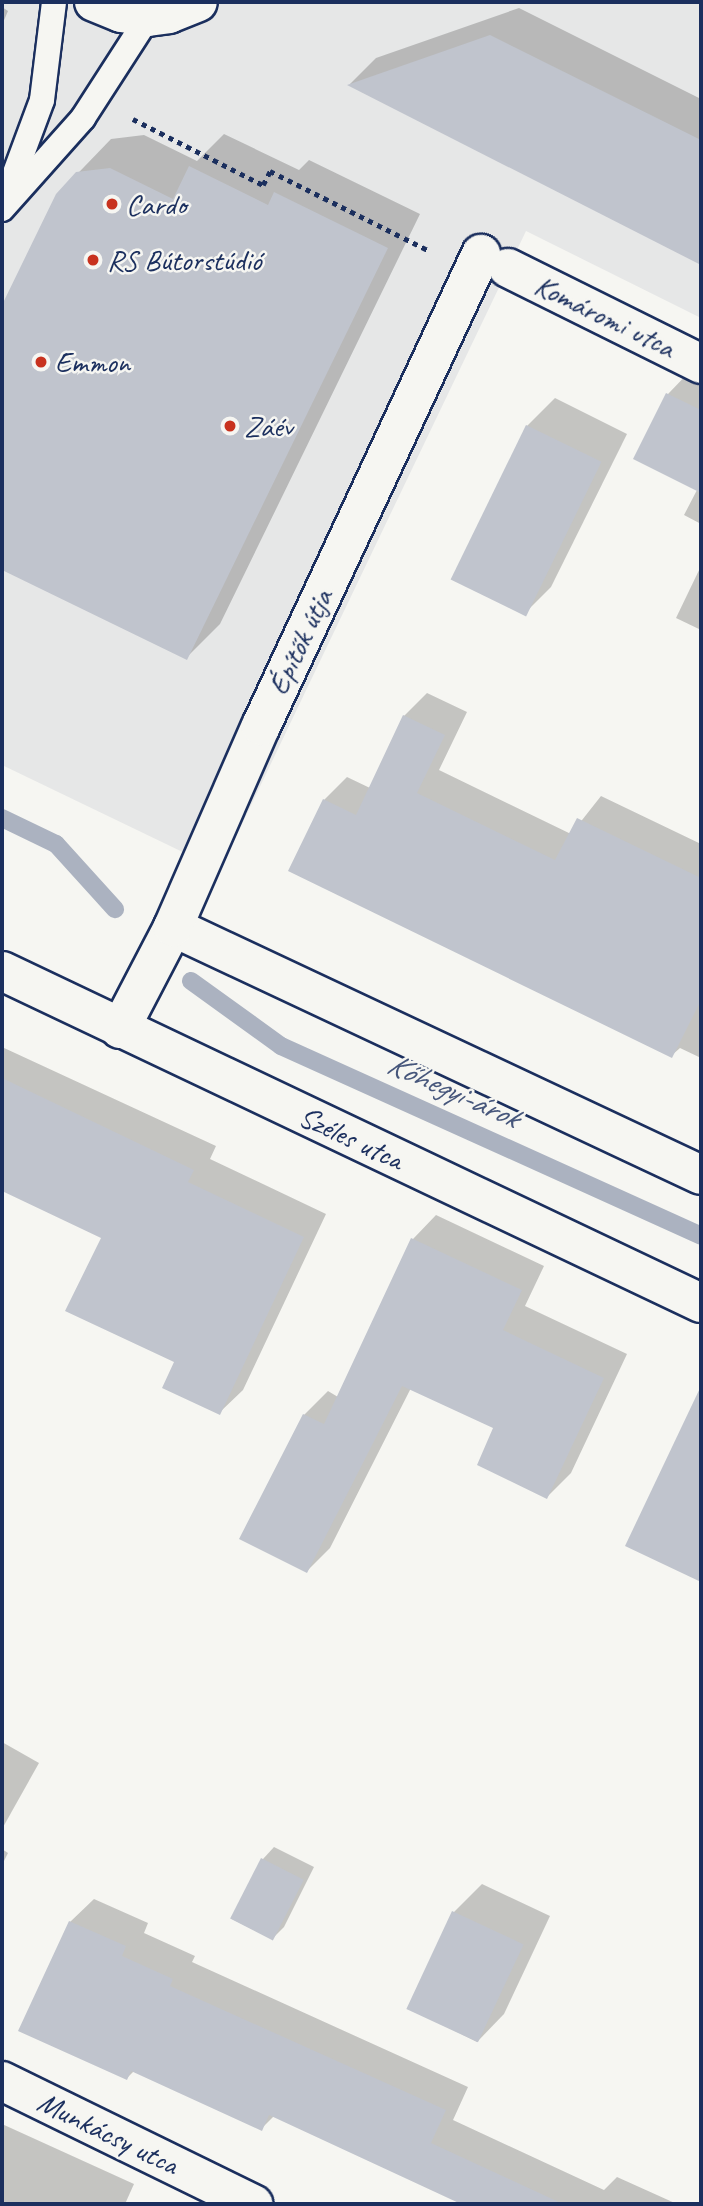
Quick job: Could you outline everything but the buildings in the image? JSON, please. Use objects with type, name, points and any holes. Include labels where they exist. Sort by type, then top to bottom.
[{"type":"street","points":[[94,2],[121,13],[148,16],[169,14],[198,2]]},
{"type":"street","name":"Komáromi utca","points":[[487,265],[701,363]]},
{"type":"street","name":"Építők útja","points":[[120,1029],[173,927],[261,726],[487,265]]},
{"type":"street","points":[[173,927],[701,1175]]},
{"type":"street","name":"Széles utca","points":[[2,971],[701,1303]]},
{"type":"street","name":"Munkácsy utca","points":[[2,2081],[253,2204]]},
{"type":"lane","points":[[2,209],[42,100],[54,2]]},
{"type":"lane","points":[[2,209],[95,99],[148,16]]},
{"type":"path","points":[[95,99],[263,185],[270,171],[487,265]]},
{"type":"shaded area","points":[[2,2],[701,2],[701,318],[526,231],[220,870],[2,765]]},
{"type":"waterway","name":"Kőhegyi-árok","points":[[2,818],[56,844],[115,909]]},
{"type":"waterway","name":"Kőhegyi-árok","points":[[191,981],[281,1046],[701,1236]]},
{"type":"place","name":"Cardo","points":[[112,204]]},
{"type":"place","name":"RS Bútorstúdió","points":[[93,260]]},
{"type":"place","name":"Emmon","points":[[41,362]]},
{"type":"place","name":"Záév","points":[[230,426]]}]
